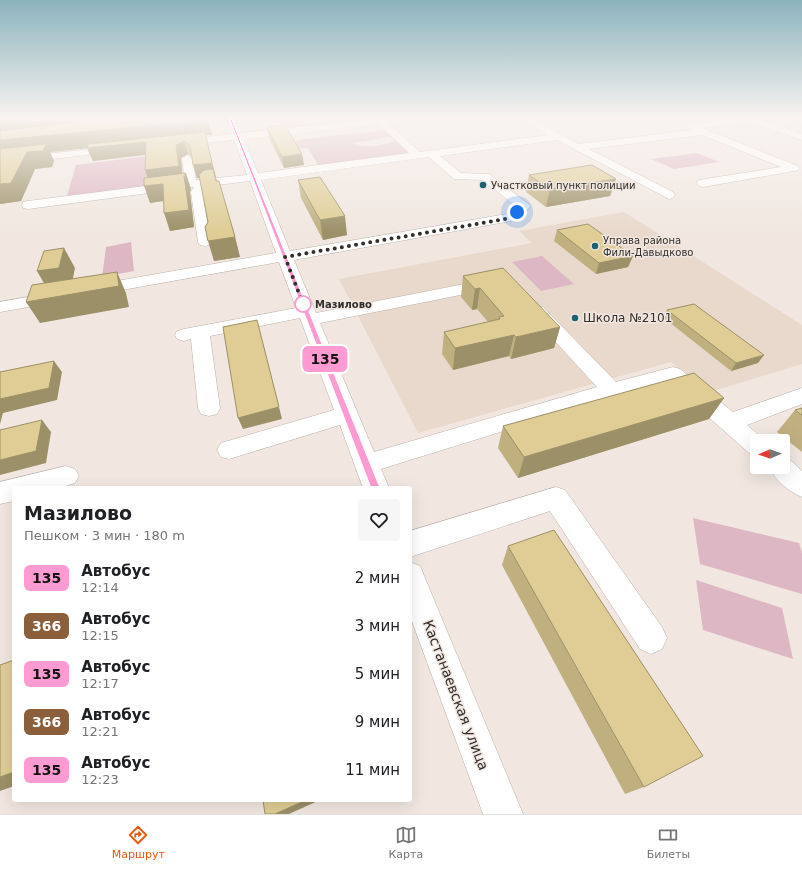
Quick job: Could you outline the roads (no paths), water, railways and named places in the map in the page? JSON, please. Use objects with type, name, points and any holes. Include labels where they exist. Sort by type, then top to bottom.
[{"type":"street","points":[[0,162],[43,157]]},
{"type":"street","points":[[246,157],[375,486]]},
{"type":"street","points":[[28,205],[402,157]]},
{"type":"street","points":[[0,307],[511,218],[524,206],[485,176],[458,177],[428,157]]},
{"type":"street","points":[[595,157],[669,195]]},
{"type":"street","points":[[703,183],[794,168],[766,157]]},
{"type":"street","points":[[187,158],[197,184],[205,242]]},
{"type":"street","points":[[209,408],[192,334],[508,280]]},
{"type":"street","points":[[523,297],[612,390]]},
{"type":"street","points":[[366,464],[612,390],[673,374],[750,440]]},
{"type":"street","points":[[730,422],[802,396]]},
{"type":"street","points":[[229,450],[347,415]]},
{"type":"street","points":[[789,474],[802,486]]},
{"type":"street","points":[[28,486],[66,476]]},
{"type":"street","points":[[0,494],[12,491]]},
{"type":"street","points":[[412,543],[556,498],[651,638]]},
{"type":"street","name":"Кастанаевская улица","points":[[412,581],[503,814]]},
{"type":"place","name":"Участковый пункт полиции","points":[[483,185]]},
{"type":"place","name":"Управа района Фили-Давыдково","points":[[595,246]]},
{"type":"place","name":"Мазилово","points":[[303,304]]},
{"type":"place","name":"Школа №2101","points":[[575,318]]}]
